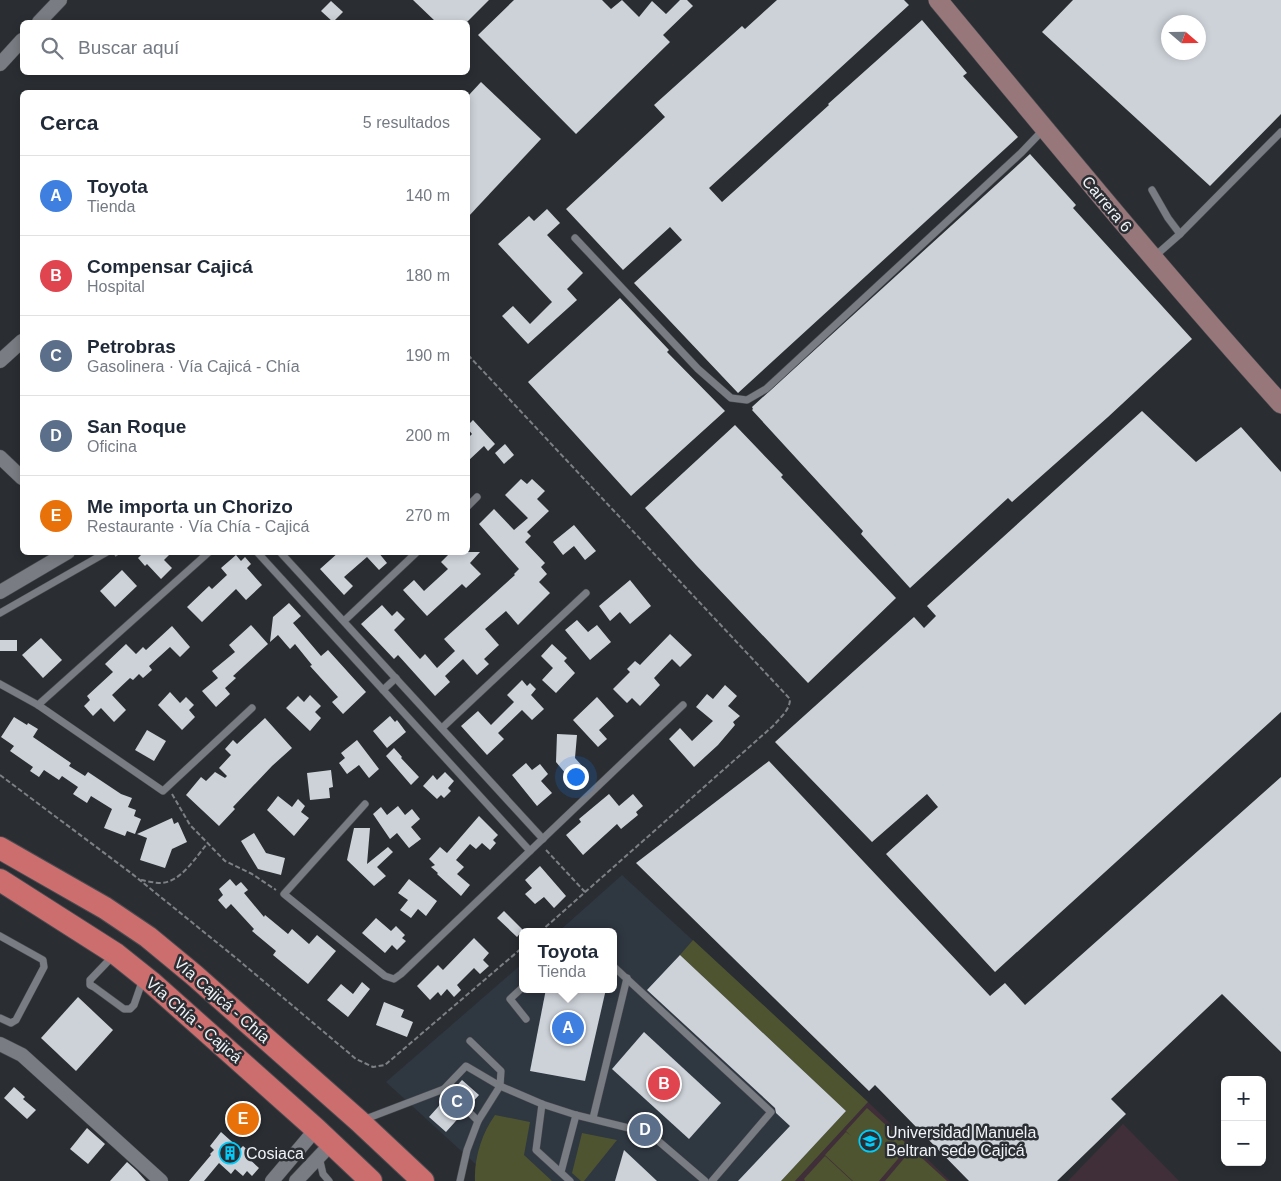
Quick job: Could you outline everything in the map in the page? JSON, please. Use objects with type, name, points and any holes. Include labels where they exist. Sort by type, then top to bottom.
[{"type":"highway","name":"Vía Cajicá - Chía","points":[[0,848],[105,908],[148,937],[360,1121],[423,1181]]},
{"type":"highway","name":"Vía Chía - Cajicá","points":[[0,880],[116,954],[144,976],[192,1016],[322,1143],[371,1181]]},
{"type":"main road","name":"Carrera 6","points":[[938,0],[1153,258],[1281,404]]},
{"type":"street","points":[[41,20],[60,0]]},
{"type":"street","points":[[0,64],[20,42]]},
{"type":"street","points":[[0,360],[20,343]]},
{"type":"street","points":[[0,457],[20,476]]},
{"type":"street","points":[[0,592],[63,555]]},
{"type":"street","points":[[0,1044],[22,1055],[161,1181]]},
{"type":"street","points":[[272,1181],[322,1143]]},
{"type":"street","points":[[296,1181],[322,1143]]},
{"type":"lane","points":[[575,238],[698,369],[731,398],[747,400],[766,389],[1021,153],[1044,129]]},
{"type":"lane","points":[[1153,258],[1180,234],[1281,132]]},
{"type":"lane","points":[[1152,190],[1168,218],[1180,234]]},
{"type":"lane","points":[[470,504],[477,497]]},
{"type":"lane","points":[[0,613],[102,555]]},
{"type":"lane","points":[[38,706],[206,555]]},
{"type":"lane","points":[[260,555],[530,852]]},
{"type":"lane","points":[[283,555],[442,728],[541,841]]},
{"type":"lane","points":[[344,622],[414,555]]},
{"type":"lane","points":[[442,728],[586,593]]},
{"type":"lane","points":[[383,690],[396,678]]},
{"type":"lane","points":[[0,684],[38,706],[163,791],[252,708]]},
{"type":"lane","points":[[365,804],[284,894],[385,976],[394,979],[683,705]]},
{"type":"lane","points":[[0,936],[43,960],[44,967],[16,1020],[11,1023],[0,1018]]},
{"type":"lane","points":[[116,954],[92,976],[90,984],[94,988],[124,1009],[130,1009],[134,1005],[144,976]]},
{"type":"lane","points":[[617,969],[771,1112],[712,1181]]},
{"type":"lane","points":[[593,1118],[627,978]]},
{"type":"lane","points":[[519,991],[510,999],[526,1019]]},
{"type":"lane","points":[[460,1181],[467,1150],[478,1121],[500,1086],[501,1071],[470,1041]]},
{"type":"lane","points":[[360,1121],[447,1091],[466,1066],[500,1086],[542,1104],[576,1115],[649,1133],[705,1181]]},
{"type":"lane","points":[[542,1104],[536,1150],[570,1181]]},
{"type":"lane","points":[[466,1110],[478,1121]]},
{"type":"lane","points":[[561,1172],[576,1115]]},
{"type":"lane","points":[[322,1143],[323,1174],[329,1181]]},
{"type":"path","points":[[470,356],[790,699],[790,705],[773,726],[544,928]]},
{"type":"path","points":[[0,775],[139,880],[236,958],[356,1059],[373,1067],[385,1065],[519,950]]},
{"type":"path","points":[[163,791],[173,794],[186,819],[207,844],[225,861],[252,874],[284,894]]},
{"type":"path","points":[[541,841],[585,892]]},
{"type":"path","points":[[139,880],[160,883],[171,881],[178,877],[207,844]]},
{"type":"shaded area","points":[[622,875],[868,1102],[795,1181],[494,1181],[386,1082],[519,966],[519,993],[617,993],[617,928],[562,928]]},
{"type":"shaded area","name":"Universidad Manuela Beltran sede Cajicá","points":[[868,1102],[950,1181],[795,1181]]},
{"type":"shaded area","name":"Universidad Manuela Beltran sede Cajicá","points":[[1123,1124],[1179,1181],[1068,1181]]},
{"type":"green space","points":[[693,940],[868,1102],[795,1181],[781,1181],[846,1111],[680,955]]},
{"type":"green space","points":[[867,1108],[909,1146],[879,1181],[853,1181],[825,1155],[846,1132],[851,1136],[846,1131]]},
{"type":"green space","points":[[495,1115],[530,1122],[524,1155],[552,1181],[475,1181],[480,1146],[486,1130]]},
{"type":"green space","points":[[582,1133],[617,1140],[584,1181],[581,1181],[572,1173]]},
{"type":"green space","points":[[912,1149],[947,1181],[885,1181]]},
{"type":"green space","points":[[825,1156],[852,1181],[805,1181],[804,1179]]},
{"type":"building","points":[[413,0],[489,0],[469,20],[434,20]]},
{"type":"building","points":[[514,0],[602,0],[611,9],[622,0],[639,17],[652,1],[666,14],[680,0],[687,0],[693,6],[663,35],[670,42],[576,134],[478,35]]},
{"type":"building","points":[[777,0],[904,0],[909,5],[709,188],[722,202],[922,20],[967,73],[963,76],[1018,137],[738,393],[634,283],[682,240],[670,227],[623,270],[566,209],[665,117],[654,105],[742,26],[745,29]]},
{"type":"building","points":[[1073,0],[1281,0],[1281,114],[1210,186],[1042,32]]},
{"type":"building","points":[[331,1],[343,12],[335,20],[331,20],[321,11]]},
{"type":"building","points":[[481,82],[541,139],[470,215],[470,94]]},
{"type":"building","points":[[1030,154],[1076,205],[1073,208],[1192,339],[1012,502],[1008,498],[910,588],[861,534],[863,531],[752,410],[752,407]]},
{"type":"building","points":[[547,209],[560,223],[547,235],[583,273],[567,289],[577,300],[528,344],[502,316],[513,306],[530,324],[552,302],[498,244],[529,216],[534,221]]},
{"type":"building","points":[[620,298],[669,350],[667,352],[725,411],[631,496],[528,382]]},
{"type":"building","points":[[1142,411],[1196,462],[1241,427],[1281,472],[1281,712],[995,972],[886,854],[938,807],[927,794],[872,842],[775,742],[914,617],[924,628],[936,616],[927,606]]},
{"type":"building","points":[[473,420],[495,444],[488,451],[484,446],[470,459],[470,436],[472,434],[470,432],[470,423]]},
{"type":"building","points":[[735,425],[783,475],[781,477],[896,598],[808,683],[696,565],[645,508]]},
{"type":"building","points":[[505,444],[514,455],[504,464],[495,453]]},
{"type":"building","points":[[521,479],[527,484],[532,479],[545,491],[537,499],[549,511],[527,532],[531,536],[525,542],[545,563],[541,567],[547,574],[539,582],[550,593],[518,625],[506,611],[485,629],[499,645],[484,659],[489,664],[477,675],[463,659],[445,676],[450,682],[435,696],[398,655],[394,659],[361,624],[382,605],[392,616],[397,611],[405,619],[394,630],[420,659],[425,654],[437,668],[455,651],[444,639],[515,575],[519,569],[479,524],[494,509],[514,530],[528,518],[505,495]]},
{"type":"building","points":[[574,525],[596,551],[585,560],[574,546],[563,555],[553,542]]},
{"type":"building","points":[[470,552],[480,552],[470,563],[481,574],[466,588],[462,584],[427,616],[403,590],[414,580],[424,591],[448,569],[441,562],[448,555],[470,555]]},
{"type":"building","points":[[141,555],[169,555],[164,560],[172,568],[161,579],[147,564],[145,566],[138,558]]},
{"type":"building","points":[[236,555],[241,561],[245,557],[251,564],[247,568],[262,585],[246,600],[236,589],[202,622],[187,607],[209,586],[212,589],[227,575],[221,568]]},
{"type":"building","points":[[336,555],[380,555],[387,563],[379,570],[367,557],[344,577],[353,586],[344,595],[320,569]]},
{"type":"building","points":[[122,570],[137,586],[115,607],[100,591]]},
{"type":"building","points":[[630,580],[651,606],[630,624],[620,612],[610,621],[599,606]]},
{"type":"building","points":[[289,603],[301,616],[293,623],[321,656],[328,650],[366,692],[343,714],[332,702],[338,697],[310,666],[312,665],[295,644],[290,649],[278,635],[270,642],[273,617]]},
{"type":"building","points":[[577,620],[588,632],[597,625],[611,642],[590,660],[565,630]]},
{"type":"building","points":[[251,625],[268,644],[233,676],[236,678],[225,688],[230,694],[216,707],[202,691],[218,678],[212,671],[235,652],[229,645]]},
{"type":"building","points":[[172,626],[190,647],[180,657],[170,647],[149,666],[152,670],[143,678],[139,674],[133,680],[130,678],[112,695],[126,710],[114,722],[101,708],[93,716],[84,706],[90,700],[87,696],[113,672],[105,664],[126,644],[136,654],[143,647],[146,650]]},
{"type":"building","points":[[670,634],[692,655],[680,667],[672,659],[654,678],[660,685],[640,706],[632,698],[627,703],[613,689],[630,672],[627,669],[635,661],[640,665]]},
{"type":"building","points":[[41,638],[62,660],[43,678],[22,655]]},
{"type":"building","points":[[0,640],[17,640],[17,651],[0,651]]},
{"type":"building","points":[[552,644],[567,658],[564,661],[575,673],[556,693],[542,680],[553,668],[541,656]]},
{"type":"building","points":[[522,680],[527,686],[530,683],[536,689],[531,695],[544,709],[532,720],[522,710],[498,733],[504,739],[487,755],[461,726],[478,711],[491,725],[514,702],[507,695]]},
{"type":"building","points":[[725,685],[737,696],[728,706],[740,716],[733,722],[735,725],[718,745],[694,767],[669,739],[680,728],[692,741],[713,721],[696,707],[707,694],[713,699]]},
{"type":"building","points":[[170,692],[180,703],[186,697],[194,705],[189,710],[195,717],[182,730],[158,705]]},
{"type":"building","points":[[310,695],[321,706],[315,712],[321,718],[310,731],[286,708],[298,696],[304,702]]},
{"type":"building","points":[[597,697],[614,716],[599,730],[607,739],[598,747],[573,720]]},
{"type":"building","points":[[390,716],[395,722],[397,720],[406,732],[387,748],[373,731]]},
{"type":"building","points":[[14,717],[38,729],[33,737],[71,763],[69,766],[85,776],[88,772],[121,794],[132,798],[128,807],[136,810],[134,816],[141,819],[135,834],[127,831],[125,836],[104,828],[112,809],[91,796],[87,803],[73,794],[78,787],[62,776],[59,780],[44,770],[39,777],[30,771],[33,767],[10,751],[14,746],[1,737]]},
{"type":"building","points":[[265,718],[292,748],[233,807],[235,809],[219,826],[186,795],[201,777],[206,781],[215,772],[225,778],[227,776],[219,768],[231,755],[225,749],[233,740],[237,744]]},
{"type":"building","points":[[147,730],[166,741],[154,761],[135,750]]},
{"type":"building","points":[[557,734],[577,735],[575,758],[584,768],[571,780],[556,762]]},
{"type":"building","points":[[357,740],[379,769],[369,778],[359,765],[347,774],[339,763],[345,758],[341,753]]},
{"type":"building","points":[[394,748],[419,777],[411,785],[386,756]]},
{"type":"building","points":[[769,761],[990,996],[1005,983],[1025,1005],[1281,777],[1281,1052],[1222,994],[1111,1099],[1126,1114],[1057,1181],[969,1181],[875,1085],[869,1091],[636,863]]},
{"type":"building","points":[[526,763],[532,770],[540,764],[548,774],[541,781],[552,793],[537,806],[512,775]]},
{"type":"building","points":[[331,770],[333,787],[329,788],[330,798],[310,800],[307,773]]},
{"type":"building","points":[[445,772],[454,781],[448,788],[451,791],[444,798],[441,795],[437,799],[423,786],[433,775],[437,780]]},
{"type":"building","points":[[609,794],[619,806],[633,794],[643,806],[636,812],[638,815],[621,829],[617,824],[583,855],[566,835],[581,822],[579,819]]},
{"type":"building","points":[[278,796],[292,807],[298,799],[305,806],[301,812],[309,818],[294,836],[267,810]]},
{"type":"building","points":[[398,806],[405,815],[412,809],[420,819],[411,827],[421,839],[409,848],[397,833],[390,839],[373,814],[381,807],[387,815]]},
{"type":"building","points":[[479,816],[498,835],[493,840],[496,843],[490,850],[482,843],[476,849],[470,844],[456,860],[464,867],[457,874],[470,885],[461,896],[437,874],[431,867],[435,865],[429,859],[440,847],[447,853]]},
{"type":"building","points":[[172,818],[174,824],[178,822],[187,842],[172,849],[165,868],[140,860],[147,838],[137,834]]},
{"type":"building","points":[[354,828],[370,828],[367,864],[388,847],[393,852],[377,867],[386,876],[374,886],[347,860]]},
{"type":"building","points":[[254,833],[266,853],[285,858],[281,875],[258,869],[241,841]]},
{"type":"building","points":[[540,866],[566,896],[554,908],[544,897],[535,904],[525,894],[532,888],[525,880]]},
{"type":"building","points":[[230,879],[236,886],[241,882],[248,890],[244,893],[264,917],[265,915],[288,934],[292,929],[309,944],[317,935],[336,951],[308,984],[273,955],[276,951],[252,931],[254,929],[231,904],[226,909],[218,900],[223,895],[219,889]]},
{"type":"building","points":[[409,879],[437,901],[426,916],[418,909],[411,918],[400,910],[408,900],[398,893]]},
{"type":"building","points":[[504,911],[521,928],[519,928],[519,935],[517,937],[497,918]]},
{"type":"building","points":[[376,918],[391,931],[396,926],[405,935],[402,938],[406,941],[397,950],[392,945],[385,953],[362,933]]},
{"type":"building","points":[[474,938],[489,953],[483,960],[489,966],[480,974],[474,968],[457,985],[461,990],[454,997],[447,989],[441,996],[438,992],[430,1000],[417,986],[438,965],[443,970]]},
{"type":"building","points":[[680,955],[846,1111],[781,1181],[738,1181],[790,1126],[776,1113],[775,1108],[647,990]]},
{"type":"building","points":[[362,982],[370,989],[348,1017],[327,1000],[341,984],[353,994]]},
{"type":"building","points":[[545,993],[605,993],[585,1081],[530,1071]]},
{"type":"building","points":[[78,997],[113,1030],[76,1071],[41,1038]]},
{"type":"building","points":[[384,1002],[404,1010],[401,1017],[413,1022],[407,1037],[376,1025]]},
{"type":"building","points":[[644,1032],[721,1103],[689,1139],[612,1069]]},
{"type":"building","points":[[462,1080],[479,1095],[470,1105],[465,1104],[462,1106],[461,1110],[463,1113],[446,1132],[429,1117],[446,1098],[454,1098],[453,1090]]},
{"type":"building","points":[[14,1087],[25,1097],[23,1099],[36,1110],[27,1119],[4,1098]]},
{"type":"building","points":[[87,1128],[105,1144],[88,1164],[70,1149]]},
{"type":"building","name":"Cosiaca","points":[[221,1132],[240,1149],[243,1146],[250,1152],[246,1156],[259,1168],[252,1176],[247,1171],[243,1176],[235,1169],[231,1174],[219,1163],[204,1181],[189,1181],[211,1155],[214,1150],[210,1146]]},
{"type":"building","points":[[624,1150],[657,1181],[615,1181]]},
{"type":"building","points":[[127,1162],[137,1171],[146,1181],[110,1181]]},
{"type":"place","name":"Toyota","points":[[568,1028]]},
{"type":"place","name":"Compensar Cajicá","points":[[664,1084]]},
{"type":"place","name":"Petrobras","points":[[457,1102]]},
{"type":"place","name":"Me importa un Chorizo","points":[[243,1119]]},
{"type":"place","name":"San Roque","points":[[645,1130]]},
{"type":"place","name":"Universidad Manuela Beltran sede Cajicá","points":[[870,1141]]},
{"type":"place","name":"Cosiaca","points":[[230,1153]]}]
